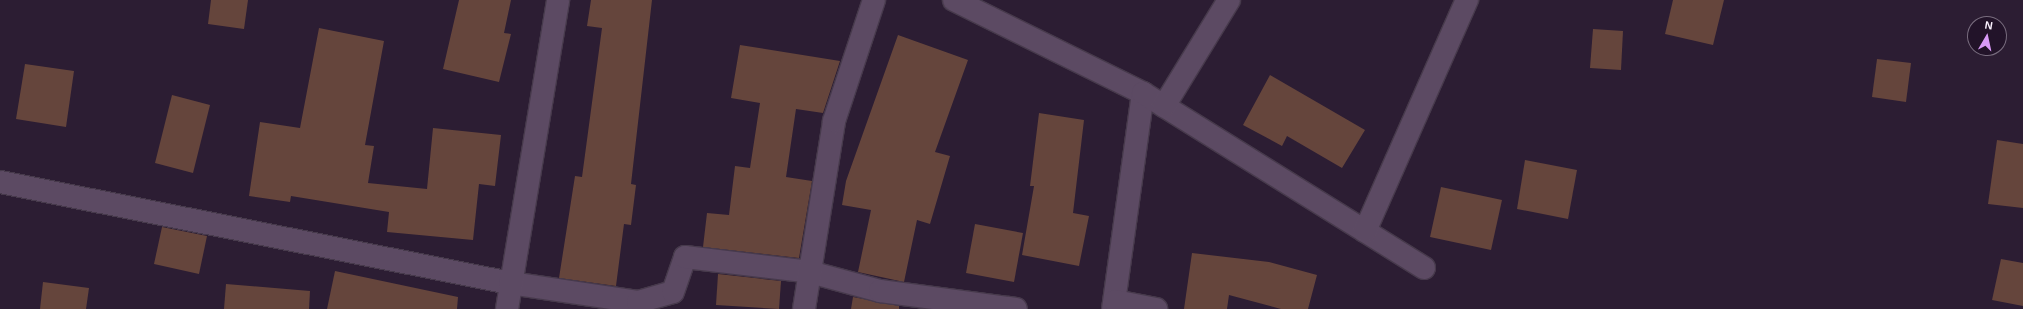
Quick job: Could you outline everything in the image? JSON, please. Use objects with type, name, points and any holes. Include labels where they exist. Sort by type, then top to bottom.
[{"type":"street","points":[[507,309],[510,283],[558,0]]},
{"type":"street","points":[[804,309],[834,121],[874,0]]},
{"type":"street","points":[[954,0],[1143,93],[1424,268]]},
{"type":"street","points":[[1164,106],[1229,0]]},
{"type":"street","points":[[1365,231],[1467,0]]},
{"type":"street","points":[[1143,93],[1114,305],[1156,309]]},
{"type":"street","points":[[0,182],[510,283],[638,302],[673,292],[685,257],[810,272],[880,291],[1016,309]]},
{"type":"building","points":[[211,0],[248,0],[244,29],[208,24]]},
{"type":"building","points":[[459,0],[511,0],[504,33],[511,34],[499,82],[443,69]]},
{"type":"building","points":[[591,0],[652,0],[631,184],[636,185],[631,225],[624,224],[616,286],[559,278],[575,176],[582,177],[602,28],[587,26]]},
{"type":"building","points":[[1673,0],[1724,0],[1713,45],[1665,34]]},
{"type":"building","points":[[319,28],[384,41],[365,145],[374,146],[368,183],[427,189],[433,128],[501,135],[495,186],[479,184],[473,240],[387,232],[389,212],[291,196],[290,202],[249,196],[260,122],[300,128]]},
{"type":"building","points":[[1593,29],[1623,31],[1621,70],[1590,68]]},
{"type":"building","points":[[898,35],[968,60],[935,152],[950,156],[930,224],[917,220],[904,282],[858,272],[871,210],[842,205],[846,181]]},
{"type":"building","points":[[740,45],[840,61],[823,113],[796,109],[786,177],[812,181],[799,258],[703,247],[707,213],[729,215],[735,166],[750,168],[760,103],[731,98]]},
{"type":"building","points":[[1877,59],[1911,63],[1906,102],[1872,97]]},
{"type":"building","points":[[25,64],[74,71],[66,127],[16,119]]},
{"type":"building","points":[[1270,75],[1365,130],[1342,168],[1287,136],[1282,146],[1243,125]]},
{"type":"building","points":[[172,95],[210,105],[193,173],[155,163]]},
{"type":"building","points":[[1039,113],[1084,120],[1073,213],[1089,216],[1079,266],[1022,255],[1034,186],[1030,186]]},
{"type":"building","points":[[1997,140],[2023,144],[2023,208],[1988,204]]},
{"type":"building","points":[[1525,160],[1577,170],[1568,219],[1517,209]]},
{"type":"building","points":[[1441,187],[1502,200],[1491,250],[1430,237]]},
{"type":"building","points":[[975,224],[1023,233],[1014,282],[966,273]]},
{"type":"building","points":[[162,227],[207,236],[199,274],[154,264]]},
{"type":"building","points":[[1192,253],[1269,262],[1317,275],[1308,309],[1281,309],[1229,295],[1227,309],[1184,309]]},
{"type":"building","points":[[2001,259],[2023,263],[2023,306],[1992,300]]},
{"type":"building","points":[[335,271],[458,297],[457,309],[327,309]]},
{"type":"building","points":[[718,274],[781,281],[779,309],[716,305]]},
{"type":"building","points":[[43,282],[89,288],[86,309],[40,309]]},
{"type":"building","points":[[226,284],[310,291],[309,309],[224,309]]},
{"type":"building","points":[[853,297],[899,306],[899,309],[851,309]]}]
